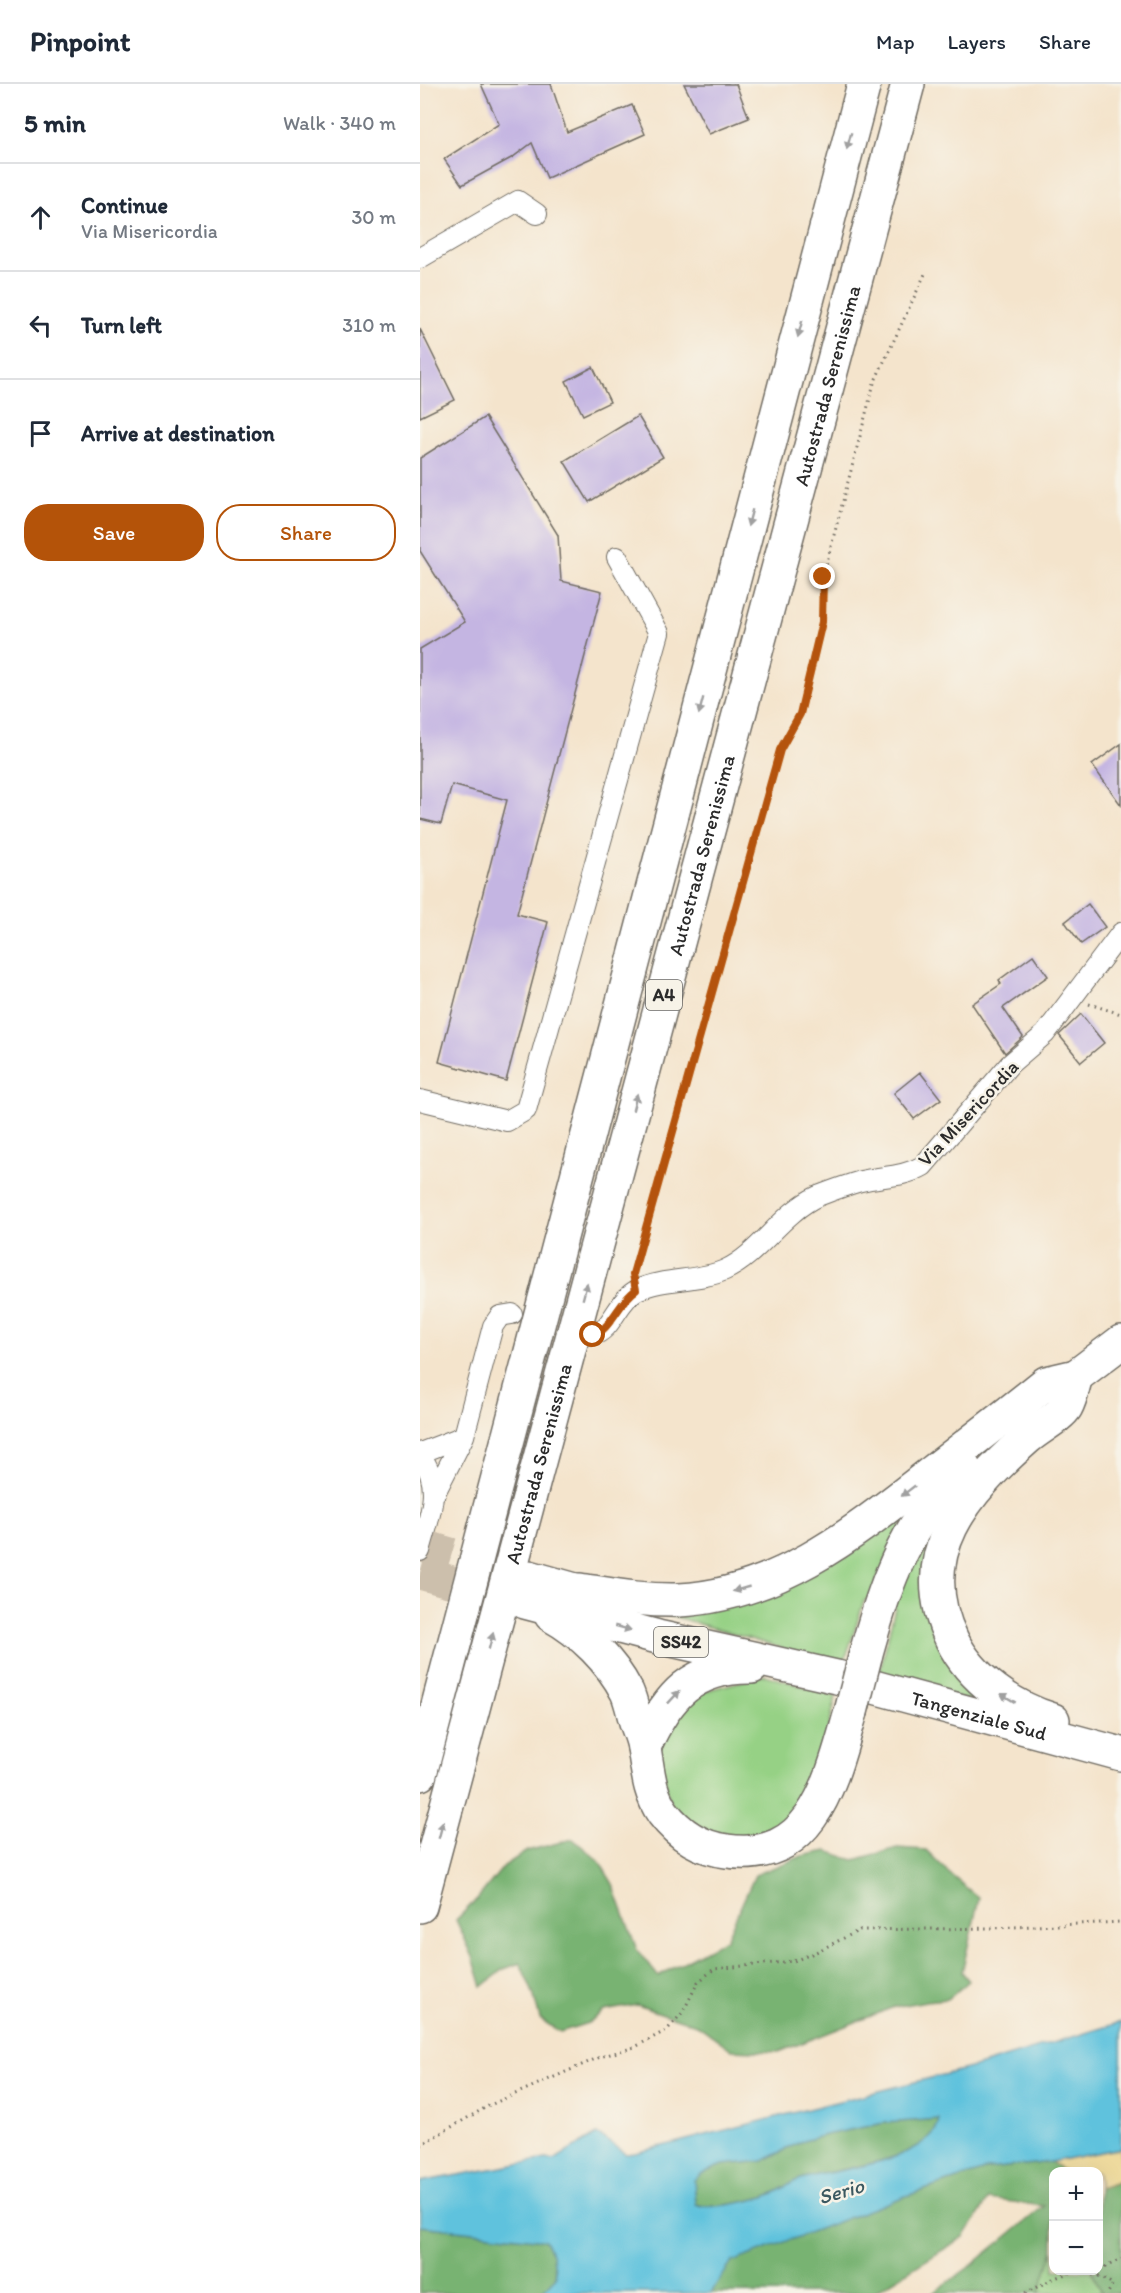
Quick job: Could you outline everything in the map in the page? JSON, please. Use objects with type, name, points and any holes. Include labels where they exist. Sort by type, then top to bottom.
[{"type":"highway","name":"Autostrada Serenissima","points":[[420,1774],[864,84]]},
{"type":"highway","name":"Autostrada Serenissima","points":[[420,1906],[908,84]]},
{"type":"highway","points":[[527,1590],[562,1623],[590,1644],[608,1663],[628,1695],[644,1747],[646,1768],[653,1794],[662,1811],[674,1826],[692,1840],[715,1850],[754,1852],[771,1847],[792,1838],[808,1823],[822,1801],[834,1772],[877,1612],[913,1532],[935,1499],[968,1464],[1121,1342]]},
{"type":"highway","points":[[580,1590],[645,1600],[681,1600],[743,1589],[780,1575],[830,1548],[882,1511],[1046,1383],[1076,1376]]},
{"type":"highway","points":[[1076,1376],[1066,1408],[1034,1431],[999,1463],[979,1483],[956,1515],[940,1555],[938,1590],[947,1629],[956,1649],[991,1688],[1045,1717],[1121,1741]]},
{"type":"highway","name":"Tangenziale Sud","points":[[527,1590],[580,1590],[837,1677]]},
{"type":"highway","name":"Tangenziale Sud","points":[[527,1590],[658,1637],[837,1677],[1121,1754]]},
{"type":"highway","points":[[644,1747],[664,1708],[687,1684],[707,1673],[726,1667],[751,1667],[837,1677]]},
{"type":"street","points":[[420,258],[518,201],[537,214]]},
{"type":"street","points":[[420,1100],[507,1121],[526,1110],[659,633],[617,557]]},
{"type":"street","name":"Via Misericordia","points":[[636,1290],[651,1285],[714,1274],[727,1269],[792,1213],[818,1196],[861,1181],[903,1174],[922,1166],[1010,1064],[1046,1034],[1121,933]]},
{"type":"street","points":[[593,1335],[603,1329],[624,1300],[636,1290]]},
{"type":"street","points":[[420,1551],[435,1493],[464,1436],[493,1326],[500,1316],[512,1314]]},
{"type":"street","points":[[435,1493],[428,1466],[420,1454],[464,1436]]},
{"type":"path","points":[[636,1290],[633,1274],[780,750],[800,714],[822,622],[823,577],[874,383],[925,274]]},
{"type":"path","points":[[1072,998],[1121,1014]]},
{"type":"path","points":[[420,2145],[490,2105],[590,2061],[635,2047],[667,2030],[683,2012],[698,1982],[714,1969],[794,1960],[814,1953],[860,1930],[992,1928],[1121,1922]]},
{"type":"path","points":[[1103,2268],[1121,2259]]},
{"type":"path","points":[[1025,2293],[1062,2275]]},
{"type":"path","points":[[1097,2275],[1113,2284],[1108,2293]]},
{"type":"green space","points":[[913,1500],[868,1599],[864,1601],[843,1666],[662,1613]]},
{"type":"green space","points":[[935,1519],[930,1591],[1006,1711],[879,1675],[895,1608],[892,1606]]},
{"type":"green space","points":[[765,1675],[836,1696],[820,1767],[794,1822],[756,1840],[711,1837],[671,1807],[657,1746],[682,1697]]},
{"type":"green space","points":[[573,1839],[599,1861],[613,1884],[637,1950],[658,1976],[726,1939],[755,1875],[802,1856],[827,1851],[854,1860],[897,1848],[926,1850],[952,1876],[979,1898],[962,1972],[969,1981],[948,1999],[894,2007],[779,2052],[732,2050],[699,2026],[637,2005],[604,2011],[588,2023],[560,2032],[540,2019],[533,1993],[520,1963],[504,1969],[482,1987],[473,1957],[456,1920],[478,1898],[504,1866],[527,1851]]},
{"type":"green space","points":[[939,2119],[933,2133],[920,2145],[902,2154],[858,2167],[801,2179],[758,2199],[710,2206],[696,2204],[694,2180],[700,2174],[722,2165],[763,2161],[800,2142],[825,2135],[884,2123]]},
{"type":"green space","points":[[1051,2162],[1058,2167],[1049,2167],[1049,2262],[1039,2293],[933,2293],[972,2265],[1044,2206],[989,2199],[964,2237],[873,2293],[711,2293],[731,2262],[903,2197],[987,2169]]},
{"type":"green space","points":[[1121,2181],[1121,2293],[1102,2293],[1094,2275],[1103,2275],[1103,2187]]},
{"type":"green space","points":[[420,2226],[545,2240],[553,2256],[556,2277],[541,2293],[420,2293]]},
{"type":"green space","points":[[1049,2262],[1049,2275],[1094,2275],[1102,2293],[1039,2293]]},
{"type":"sand","points":[[1121,2148],[1121,2181],[1103,2187],[1103,2167],[1058,2167],[1051,2162]]},
{"type":"water","name":"Serio","points":[[1121,2022],[1121,2148],[1051,2162],[987,2169],[903,2197],[732,2262],[711,2293],[541,2293],[556,2277],[553,2256],[545,2240],[420,2226],[420,2182],[546,2159],[554,2160],[597,2134],[626,2154],[635,2153],[978,2066]],"holes":[[[939,2119],[933,2134],[920,2145],[902,2154],[858,2167],[801,2179],[764,2197],[719,2206],[696,2204],[694,2180],[701,2174],[722,2165],[763,2161],[800,2142],[884,2123]]]},
{"type":"building","points":[[481,84],[551,84],[567,132],[632,105],[645,134],[547,178],[532,143],[513,157],[462,185],[444,159],[499,124]]},
{"type":"building","points":[[684,84],[736,84],[749,118],[709,134]]},
{"type":"building","points":[[420,329],[455,400],[420,417]]},
{"type":"building","points":[[593,367],[610,402],[583,415],[566,381]]},
{"type":"building","points":[[638,416],[663,457],[589,502],[564,461]]},
{"type":"building","points":[[485,417],[558,535],[561,581],[602,591],[517,914],[548,922],[506,1081],[439,1062],[507,800],[452,785],[441,824],[420,819],[420,649],[465,622],[420,551],[420,458]]},
{"type":"building","points":[[1121,744],[1121,805],[1092,765]]},
{"type":"building","points":[[1088,904],[1105,927],[1081,944],[1065,922]]},
{"type":"building","points":[[1033,955],[1048,976],[1003,1008],[1023,1037],[1005,1053],[972,1004],[1001,984],[999,980]]},
{"type":"building","points":[[1081,1014],[1104,1043],[1081,1062],[1059,1035]]},
{"type":"building","points":[[920,1072],[941,1099],[914,1119],[894,1093]]},
{"type":"tunnel","points":[[420,1545],[504,1570]]},
{"type":"tunnel","points":[[420,1573],[525,1602]]},
{"type":"route","points":[[593,1335],[603,1329],[624,1300],[636,1290],[633,1274],[780,750],[800,714],[822,622],[823,577]]}]
